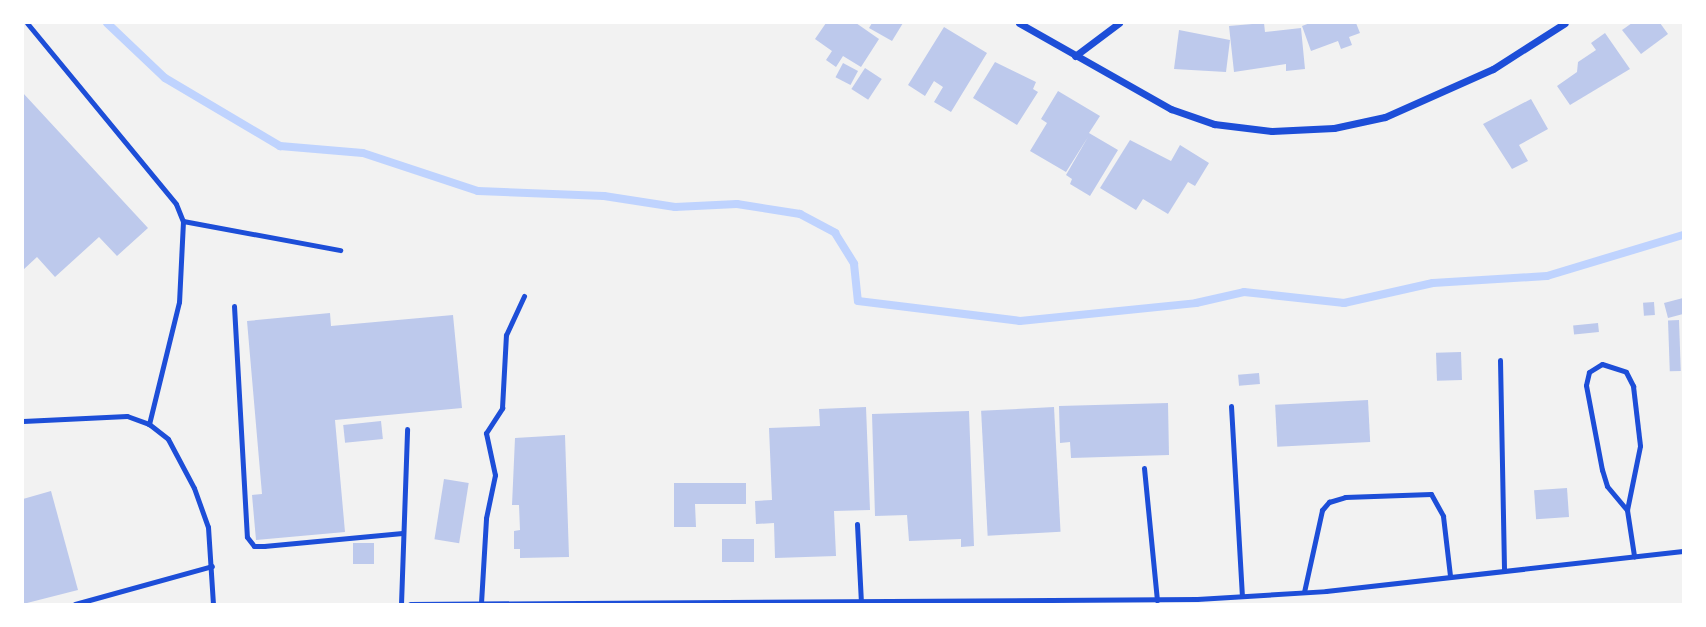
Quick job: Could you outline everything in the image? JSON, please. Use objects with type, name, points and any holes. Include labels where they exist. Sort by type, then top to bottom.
[{"type":"street","points":[[1019,23],[1171,109],[1214,124],[1272,131],[1334,128],[1385,117],[1439,96],[1565,23]]},
{"type":"street","points":[[1075,56],[1119,23]]},
{"type":"lane","points":[[27,23],[176,204],[183,221],[179,302],[149,424]]},
{"type":"lane","points":[[183,221],[340,250]]},
{"type":"lane","points":[[481,603],[486,518],[495,475],[486,433],[502,408],[506,335],[524,296]]},
{"type":"lane","points":[[234,306],[247,537],[254,546],[264,546],[402,533]]},
{"type":"lane","points":[[1500,360],[1504,570]]},
{"type":"lane","points":[[1627,510],[1605,478],[1588,396],[1589,372],[1602,364],[1626,372],[1633,386],[1640,466],[1627,510],[1634,556]]},
{"type":"lane","points":[[1231,406],[1242,596]]},
{"type":"lane","points":[[23,421],[127,416],[149,424],[168,439],[194,488],[208,527],[213,604]]},
{"type":"lane","points":[[401,604],[407,429]]},
{"type":"lane","points":[[1144,468],[1157,600]]},
{"type":"lane","points":[[1304,592],[1322,510],[1329,502],[1345,497],[1431,494],[1443,516],[1450,576]]},
{"type":"lane","points":[[857,524],[862,602]]},
{"type":"lane","points":[[410,604],[1157,600],[1304,592],[1683,551]]},
{"type":"lane","points":[[75,604],[212,566]]},
{"type":"building","points":[[826,23],[856,23],[879,39],[861,67],[843,56],[836,67],[826,60],[832,51],[815,39]]},
{"type":"building","points":[[872,23],[903,23],[892,41],[869,28]]},
{"type":"building","points":[[1264,23],[1265,32],[1301,28],[1305,69],[1286,71],[1286,64],[1234,72],[1229,26]]},
{"type":"building","points":[[1310,23],[1356,23],[1360,33],[1349,37],[1352,45],[1341,49],[1338,41],[1311,51],[1302,26]]},
{"type":"building","points":[[1632,23],[1660,23],[1668,34],[1641,54],[1622,30]]},
{"type":"building","points":[[944,27],[987,53],[951,112],[934,102],[943,87],[934,81],[925,96],[908,85]]},
{"type":"building","points":[[1179,30],[1230,40],[1226,72],[1174,69]]},
{"type":"building","points":[[1605,33],[1630,69],[1570,105],[1557,86],[1577,72],[1578,62],[1596,50],[1591,43]]},
{"type":"building","points":[[995,62],[1036,82],[1033,89],[1038,92],[1017,125],[973,98]]},
{"type":"building","points":[[843,63],[858,71],[850,85],[835,77]]},
{"type":"building","points":[[865,68],[882,79],[868,100],[851,89]]},
{"type":"building","points":[[1058,91],[1100,116],[1089,133],[1118,150],[1090,196],[1070,184],[1072,179],[1066,175],[1088,137],[1066,172],[1030,151],[1047,123],[1041,119]]},
{"type":"building","points":[[23,93],[148,228],[117,256],[99,237],[55,277],[37,257],[23,270]]},
{"type":"building","points":[[1531,99],[1548,129],[1519,145],[1528,161],[1512,169],[1483,124]]},
{"type":"building","points":[[1130,140],[1171,161],[1180,145],[1209,163],[1195,186],[1188,182],[1168,214],[1143,199],[1136,210],[1100,188]]},
{"type":"building","points":[[1683,298],[1683,314],[1668,318],[1664,303]]},
{"type":"building","points":[[1654,302],[1655,315],[1644,316],[1643,303]]},
{"type":"building","points":[[330,313],[331,326],[453,315],[462,408],[335,420],[345,532],[256,540],[252,495],[262,494],[247,321]]},
{"type":"building","points":[[1668,320],[1679,320],[1681,371],[1670,371]]},
{"type":"building","points":[[1598,323],[1599,332],[1574,335],[1573,326]]},
{"type":"building","points":[[1461,352],[1462,380],[1437,381],[1436,353]]},
{"type":"building","points":[[1259,373],[1260,384],[1239,386],[1238,375]]},
{"type":"building","points":[[1368,400],[1370,442],[1277,447],[1275,405]]},
{"type":"building","points":[[1168,403],[1169,455],[1071,458],[1070,442],[1060,443],[1059,406]]},
{"type":"building","points":[[866,407],[870,510],[834,511],[836,556],[775,558],[774,523],[756,524],[755,501],[772,500],[769,428],[820,426],[819,409]]},
{"type":"building","points":[[1054,407],[1061,532],[988,536],[981,411]]},
{"type":"building","points":[[969,411],[974,546],[961,547],[961,539],[909,541],[907,515],[875,516],[872,414]]},
{"type":"building","points":[[381,421],[383,439],[345,443],[343,425]]},
{"type":"building","points":[[565,435],[569,557],[520,558],[520,549],[514,549],[514,531],[520,530],[519,505],[512,505],[515,438]]},
{"type":"building","points":[[444,479],[469,483],[459,543],[434,539]]},
{"type":"building","points":[[674,483],[746,483],[746,504],[695,504],[696,527],[674,527]]},
{"type":"building","points":[[1567,488],[1569,517],[1536,519],[1534,490]]},
{"type":"building","points":[[51,491],[78,590],[23,604],[23,499]]},
{"type":"building","points":[[722,539],[754,539],[754,562],[722,562]]},
{"type":"building","points":[[353,543],[374,543],[374,564],[353,564]]},
{"type":"waterway","points":[[107,23],[165,78],[280,146],[363,153],[478,191],[604,196],[675,207],[737,204],[800,214],[835,233],[854,264],[858,301],[1020,321],[1196,303],[1244,292],[1344,303],[1433,283],[1547,276],[1683,235]]}]
